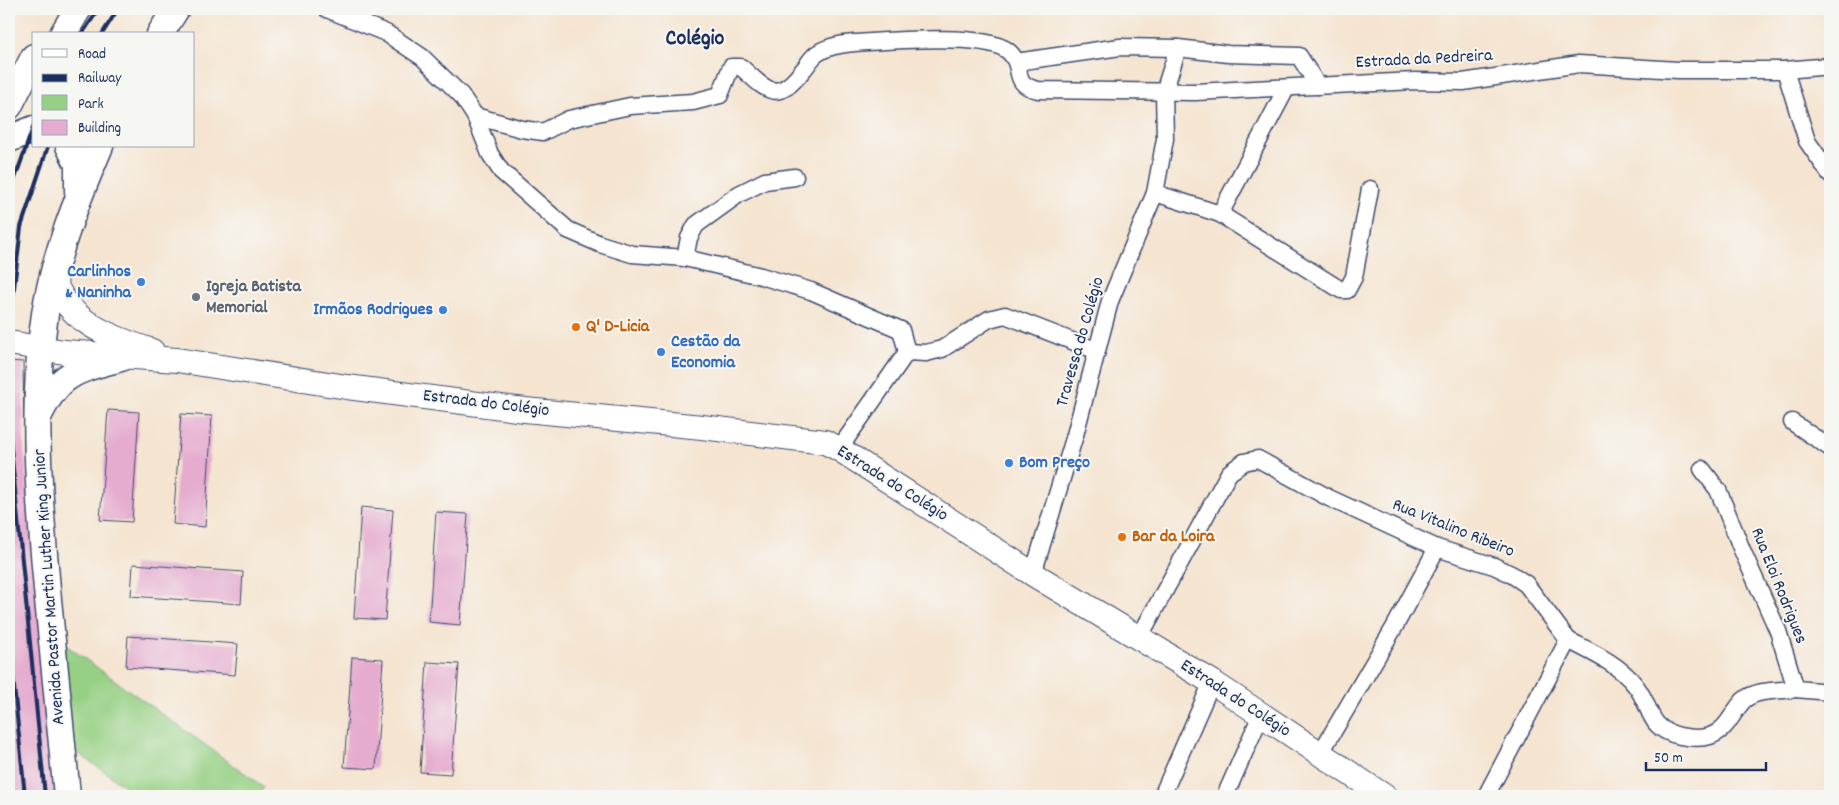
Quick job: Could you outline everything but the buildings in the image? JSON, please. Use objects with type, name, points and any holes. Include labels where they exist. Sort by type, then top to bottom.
[{"type":"main road","points":[[47,32],[59,9]]},
{"type":"main road","points":[[64,32],[78,9]]},
{"type":"main road","points":[[161,32],[176,9]]},
{"type":"main road","points":[[9,106],[32,61]]},
{"type":"main road","points":[[9,139],[32,130]]},
{"type":"main road","points":[[70,148],[78,164],[78,197]]},
{"type":"main road","name":"Avenida Pastor Martin Luther King Junior","points":[[67,796],[40,514],[37,418],[41,349],[53,276],[78,197],[99,148]]},
{"type":"main road","name":"Estrada do Colégio","points":[[53,276],[64,303],[94,328],[177,360]]},
{"type":"main road","name":"Estrada do Colégio","points":[[9,343],[41,349],[121,358],[177,360],[347,386],[525,410],[803,438],[825,442],[839,449],[1033,574],[1212,682],[1384,796]]},
{"type":"main road","points":[[37,418],[47,398],[61,380],[80,370],[121,358]]},
{"type":"street","points":[[327,9],[386,33],[408,45],[461,95],[475,116],[490,154],[501,171],[568,230],[600,244],[632,254],[685,258],[761,276],[811,291],[891,324],[901,330],[908,352]]},
{"type":"street","points":[[475,116],[522,129],[543,132],[569,119],[630,106],[693,102],[720,95],[731,67],[741,67],[764,88],[777,91],[790,86],[817,53],[833,46],[853,43],[955,39],[998,46],[1009,51],[1016,62],[1120,47],[1178,48],[1228,54],[1299,56],[1318,86]]},
{"type":"street","name":"Travessa do Colégio","points":[[1033,574],[1076,435],[1110,300],[1155,193],[1165,139],[1164,92],[1178,48]]},
{"type":"street","name":"Estrada da Pedreira","points":[[1016,62],[1020,82],[1026,87],[1038,90],[1164,92],[1286,89],[1415,81],[1463,82],[1579,64],[1678,70],[1784,70],[1830,66]]},
{"type":"street","points":[[1784,70],[1808,141],[1830,174]]},
{"type":"street","points":[[1220,214],[1286,89]]},
{"type":"street","points":[[685,258],[689,238],[696,225],[739,194],[765,181],[795,177]]},
{"type":"street","points":[[1155,193],[1220,214],[1334,287],[1347,290],[1354,277],[1370,189]]},
{"type":"street","points":[[908,352],[926,353],[942,349],[990,319],[1006,315],[1096,350]]},
{"type":"street","points":[[839,449],[908,352]]},
{"type":"street","points":[[1792,422],[1830,448]]},
{"type":"street","name":"Rua Vitalino Ribeiro","points":[[1139,638],[1229,473],[1244,462],[1258,459],[1329,498],[1437,548],[1494,566],[1526,584],[1568,640]]},
{"type":"street","name":"Rua Eloi Rodrigues","points":[[1702,470],[1718,490],[1778,631],[1796,690]]},
{"type":"street","points":[[1320,754],[1395,626],[1437,548]]},
{"type":"street","points":[[1486,796],[1568,640],[1614,666],[1635,684],[1645,700],[1651,718],[1658,728],[1669,734],[1692,738],[1709,736],[1723,730],[1745,700],[1758,693],[1796,690],[1830,692]]},
{"type":"street","points":[[1162,796],[1212,682]]},
{"type":"street","points":[[1225,796],[1261,715]]},
{"type":"green space","points":[[64,644],[264,787],[258,796],[139,796],[68,746]]},
{"type":"railway","points":[[83,32],[99,9]]},
{"type":"railway","points":[[103,32],[118,9]]},
{"type":"railway","points":[[9,195],[32,131]]},
{"type":"railway","points":[[9,332],[21,227],[47,148]]},
{"type":"railway","points":[[9,428],[45,796]]},
{"type":"railway","points":[[9,637],[25,796]]},
{"type":"place","name":"Carlinhos & Naninha","points":[[141,282]]},
{"type":"place","name":"Igreja Batista Memorial","points":[[196,297]]},
{"type":"place","name":"Irmãos Rodrigues","points":[[443,310]]},
{"type":"place","name":"Q' D-Licia","points":[[576,327]]},
{"type":"place","name":"Cestão da Economia","points":[[661,352]]},
{"type":"place","name":"Bom Preço","points":[[1009,463]]},
{"type":"place","name":"Bar da Loira","points":[[1122,537]]},
{"type":"district","name":"Colégio","points":[[695,39]]}]
